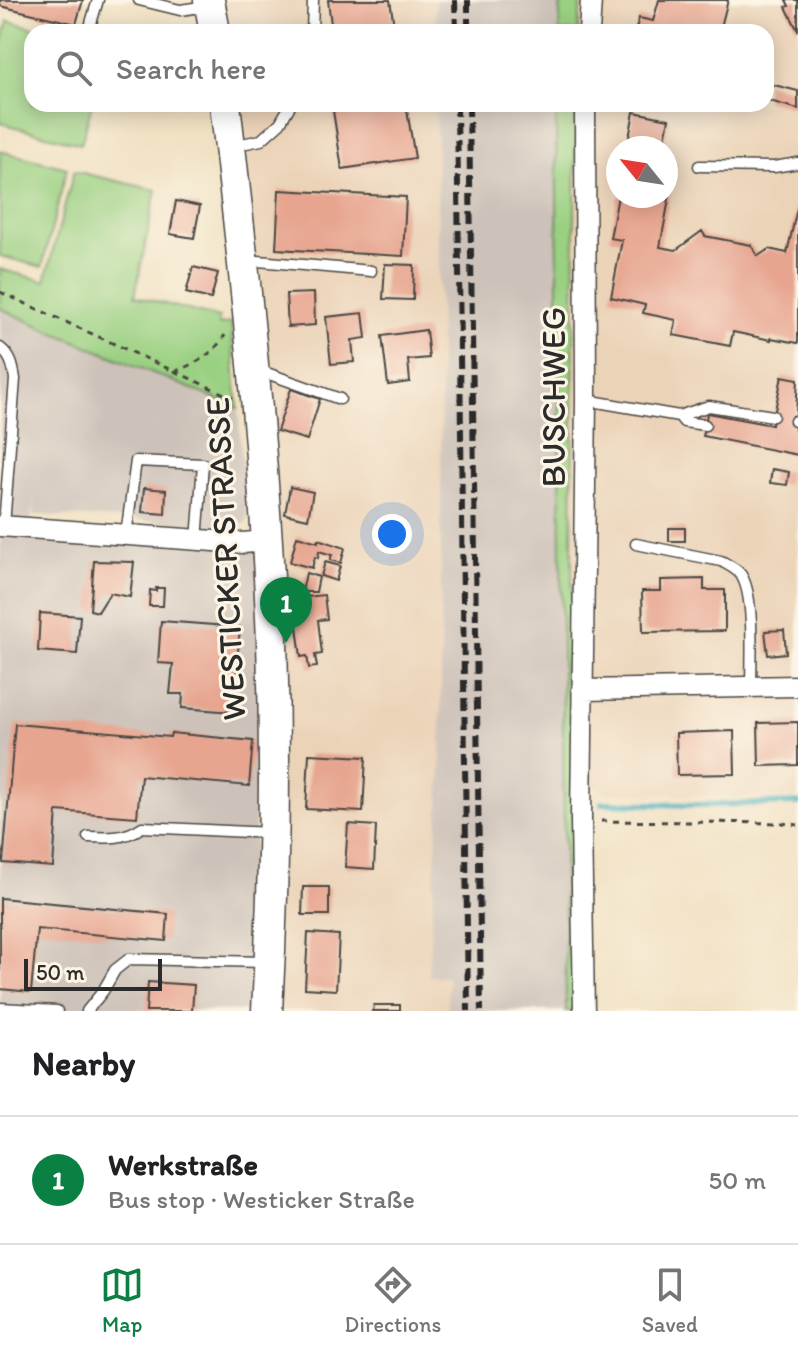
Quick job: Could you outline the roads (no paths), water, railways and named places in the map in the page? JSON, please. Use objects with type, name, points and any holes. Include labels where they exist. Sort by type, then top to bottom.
[{"type":"street","points":[[590,24],[591,0]]},
{"type":"street","name":"WESTICKER STRASSE","points":[[226,112],[256,402],[272,656],[273,833],[267,1011]]},
{"type":"street","name":"BUSCHWEG","points":[[584,1011],[581,820],[586,400],[585,112]]},
{"type":"street","points":[[2,526],[243,543],[266,541]]},
{"type":"street","points":[[582,690],[798,686]]},
{"type":"lane","points":[[91,23],[98,0]]},
{"type":"lane","points":[[139,0],[180,10],[211,12]]},
{"type":"lane","points":[[312,24],[313,0]]},
{"type":"lane","points":[[230,146],[261,140],[280,123],[286,112]]},
{"type":"lane","points":[[699,166],[774,167],[798,163]]},
{"type":"lane","points":[[242,263],[258,261],[371,271]]},
{"type":"lane","points":[[0,348],[13,366],[15,379],[2,526]]},
{"type":"lane","points":[[252,368],[340,399]]},
{"type":"lane","points":[[586,400],[679,416],[709,406],[773,416]]},
{"type":"lane","points":[[679,416],[684,422],[705,425]]},
{"type":"lane","points":[[126,536],[136,461],[203,464],[197,540]]},
{"type":"lane","points":[[636,544],[721,561],[742,576],[749,593],[751,687]]},
{"type":"lane","points":[[88,837],[115,839],[142,827],[273,833]]},
{"type":"lane","points":[[87,1011],[115,970],[129,959],[269,962]]},
{"type":"lane","points":[[0,1008],[57,1011]]},
{"type":"waterway","points":[[602,803],[798,803]]},
{"type":"railway","points":[[455,0],[456,24]]},
{"type":"railway","points":[[468,0],[468,24]]},
{"type":"railway","points":[[457,112],[468,1011]]},
{"type":"railway","points":[[469,112],[481,1011]]},
{"type":"place","name":"Werkstraße","points":[[286,643]]}]
